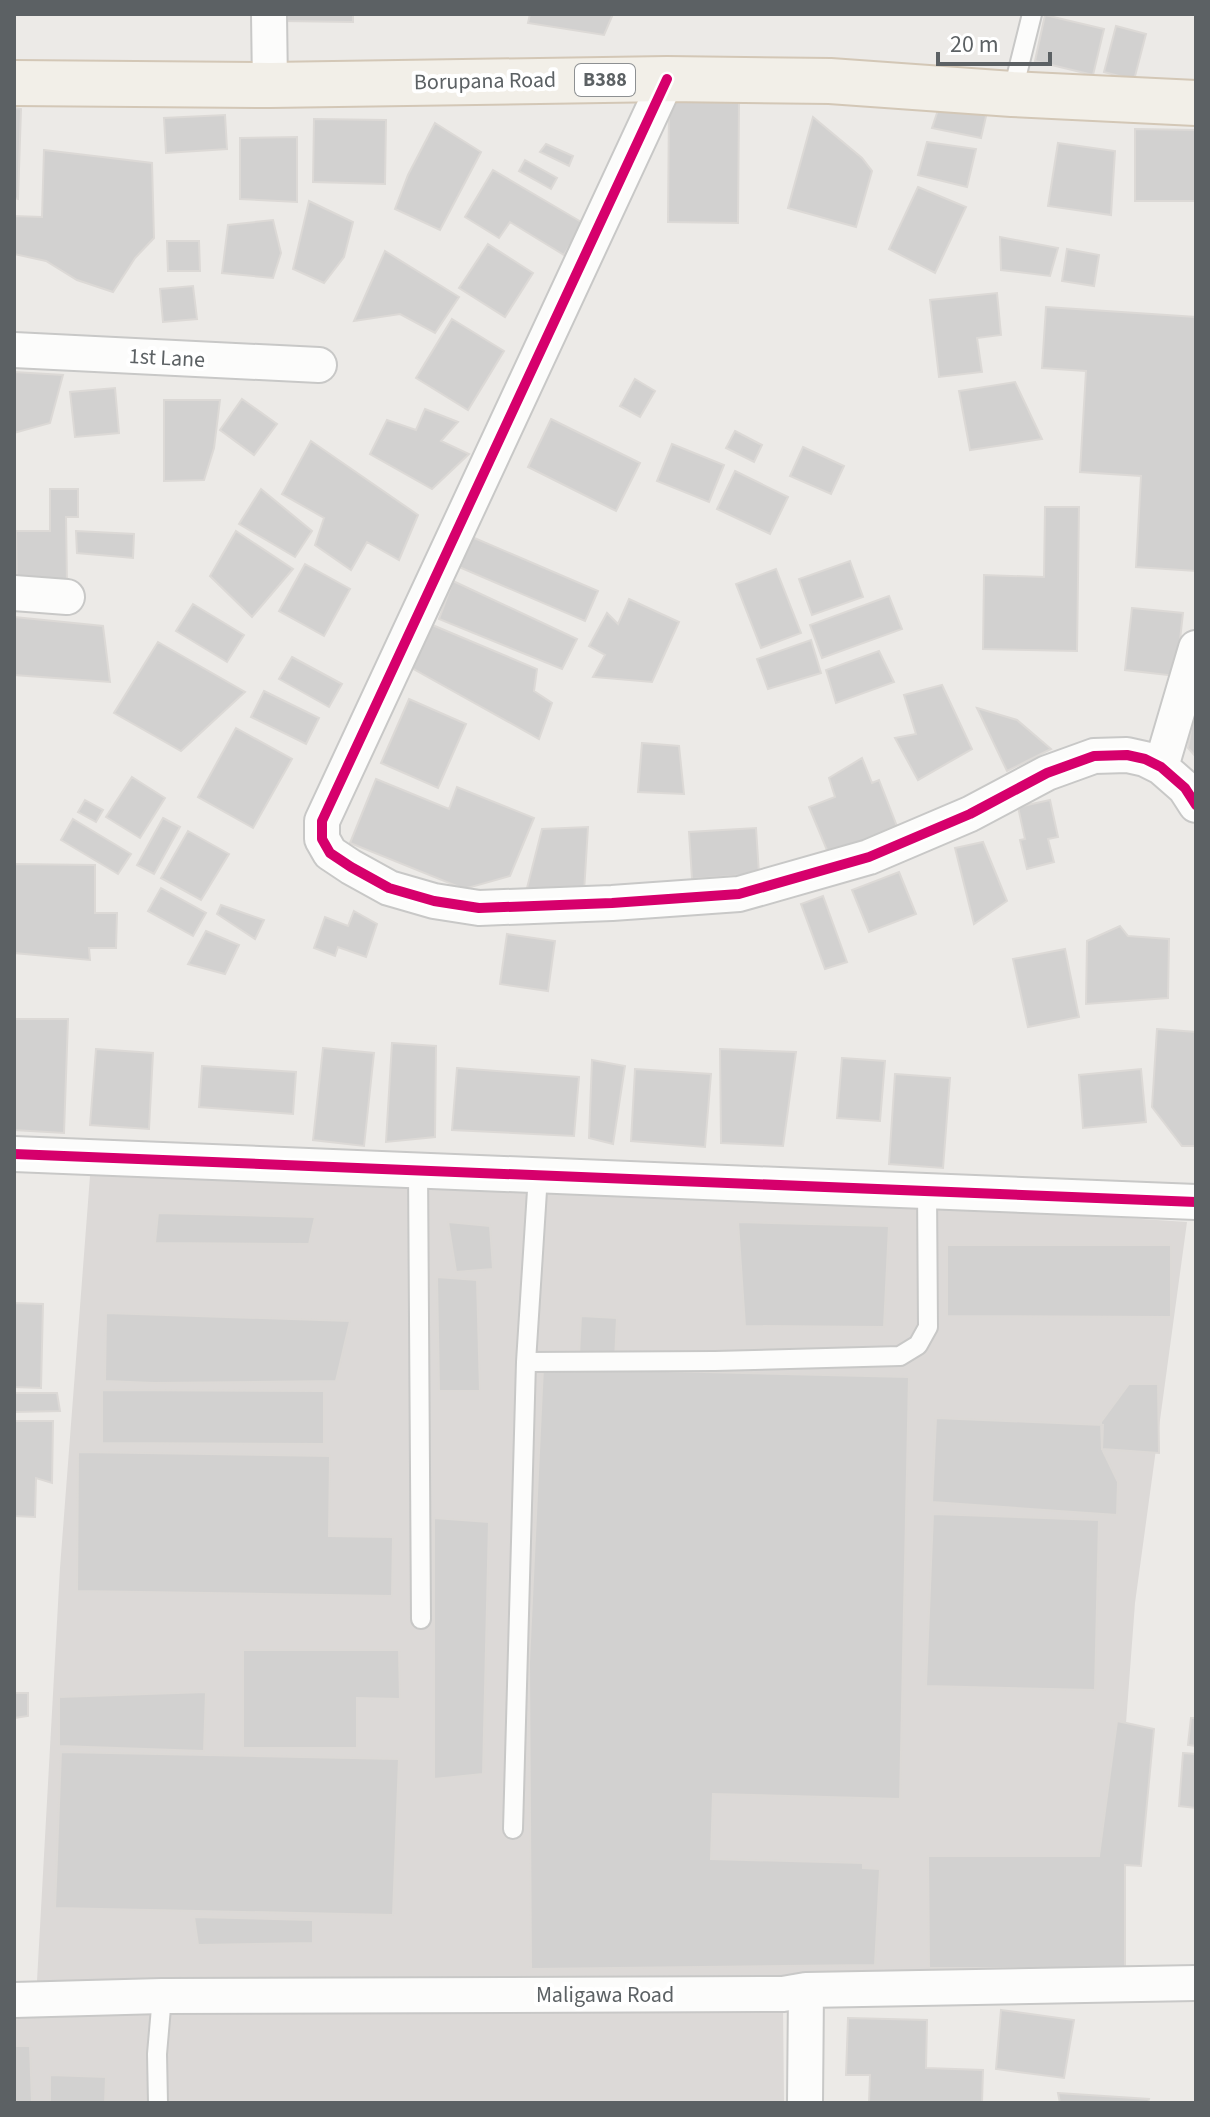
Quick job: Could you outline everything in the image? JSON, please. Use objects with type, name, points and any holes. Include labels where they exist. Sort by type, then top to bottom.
[{"type":"main road","name":"Borupana Road","points":[[14,83],[270,85],[667,79],[830,81],[1196,103]]},
{"type":"street","points":[[269,14],[270,85]]},
{"type":"street","points":[[667,79],[322,821],[322,839],[330,853],[389,888],[434,901],[479,908],[612,903],[739,894],[869,857],[970,814],[1047,773],[1094,756],[1127,755],[1145,759],[1161,767],[1185,788],[1196,805]]},
{"type":"street","name":"1st Lane","points":[[14,350],[319,365]]},
{"type":"street","points":[[14,593],[67,597]]},
{"type":"street","points":[[1161,767],[1196,648]]},
{"type":"street","points":[[14,1154],[1196,1202]]},
{"type":"street","name":"Maligawa Road","points":[[14,2000],[162,1996],[783,1994],[806,1990],[1196,1983]]},
{"type":"street","points":[[805,2103],[806,1990]]},
{"type":"lane","points":[[1012,94],[1032,14]]},
{"type":"lane","points":[[418,1169],[421,1619]]},
{"type":"lane","points":[[513,1829],[526,1362],[538,1175]]},
{"type":"lane","points":[[526,1362],[900,1356],[918,1345],[928,1327],[927,1190]]},
{"type":"lane","points":[[158,2103],[157,2054],[162,1996]]},
{"type":"shaded area","points":[[91,1163],[388,1170],[1187,1222],[1135,1603],[1110,1937],[1089,1962],[783,2006],[784,2103],[14,2103],[14,2000],[36,1999],[60,1568]]},
{"type":"building","points":[[281,14],[353,14],[353,22],[281,21]]},
{"type":"building","points":[[530,14],[613,14],[604,35],[528,23]]},
{"type":"building","points":[[1045,15],[1104,29],[1093,75],[1035,61]]},
{"type":"building","points":[[1116,26],[1146,34],[1134,80],[1104,72]]},
{"type":"building","points":[[669,101],[739,102],[738,223],[668,222]]},
{"type":"building","points":[[939,107],[987,112],[981,138],[932,128]]},
{"type":"building","points":[[14,108],[21,109],[18,199],[14,198]]},
{"type":"building","points":[[225,115],[227,149],[166,153],[164,118]]},
{"type":"building","points":[[813,117],[862,158],[872,171],[856,227],[788,208]]},
{"type":"building","points":[[314,119],[386,120],[385,184],[313,182]]},
{"type":"building","points":[[435,123],[481,152],[440,230],[395,209],[408,175]]},
{"type":"building","points":[[1135,129],[1196,130],[1196,201],[1135,201]]},
{"type":"building","points":[[297,137],[297,202],[240,199],[240,138]]},
{"type":"building","points":[[927,142],[976,149],[967,187],[918,175]]},
{"type":"building","points":[[1058,143],[1115,151],[1111,215],[1048,206]]},
{"type":"building","points":[[546,144],[573,156],[569,166],[540,152]]},
{"type":"building","points":[[44,150],[152,163],[154,238],[135,258],[113,292],[77,280],[46,261],[14,254],[14,216],[42,217]]},
{"type":"building","points":[[525,160],[557,178],[551,189],[519,171]]},
{"type":"building","points":[[493,170],[583,223],[564,255],[510,222],[499,238],[465,217]]},
{"type":"building","points":[[918,187],[966,207],[935,273],[889,249]]},
{"type":"building","points":[[309,201],[353,222],[344,257],[324,283],[293,269]]},
{"type":"building","points":[[273,220],[281,253],[273,278],[222,273],[228,225]]},
{"type":"building","points":[[1000,237],[1058,248],[1050,276],[1001,270]]},
{"type":"building","points":[[167,241],[199,241],[200,271],[168,271]]},
{"type":"building","points":[[488,244],[533,273],[505,317],[459,288]]},
{"type":"building","points":[[1067,249],[1099,255],[1094,286],[1062,281]]},
{"type":"building","points":[[385,251],[459,297],[435,333],[400,314],[354,321]]},
{"type":"building","points":[[193,286],[197,319],[163,322],[160,289]]},
{"type":"building","points":[[997,293],[1001,335],[977,338],[982,372],[939,377],[930,300]]},
{"type":"building","points":[[1046,307],[1196,317],[1196,571],[1136,567],[1141,476],[1080,472],[1086,371],[1042,368]]},
{"type":"building","points":[[452,319],[504,351],[468,410],[416,378]]},
{"type":"building","points":[[14,372],[63,375],[50,423],[14,433]]},
{"type":"building","points":[[635,379],[655,391],[640,417],[620,406]]},
{"type":"building","points":[[1015,382],[1042,439],[970,450],[959,391]]},
{"type":"building","points":[[115,388],[119,433],[75,437],[70,392]]},
{"type":"building","points":[[242,399],[277,424],[254,455],[220,430]]},
{"type":"building","points":[[164,400],[220,400],[214,448],[204,480],[164,481]]},
{"type":"building","points":[[425,409],[458,422],[441,441],[469,454],[432,489],[370,454],[387,420],[416,430]]},
{"type":"building","points":[[551,419],[640,463],[616,511],[528,467]]},
{"type":"building","points":[[735,431],[762,445],[754,462],[726,448]]},
{"type":"building","points":[[311,441],[418,515],[399,560],[367,542],[351,570],[315,545],[324,518],[282,494]]},
{"type":"building","points":[[672,444],[724,465],[709,502],[657,481]]},
{"type":"building","points":[[803,447],[844,466],[831,494],[790,476]]},
{"type":"building","points":[[735,471],[788,497],[770,534],[717,509]]},
{"type":"building","points":[[50,489],[78,489],[78,517],[66,517],[67,585],[17,585],[16,531],[50,531]]},
{"type":"building","points":[[261,489],[312,531],[295,557],[239,524]]},
{"type":"building","points":[[1045,507],[1079,507],[1077,651],[983,649],[984,575],[1044,577]]},
{"type":"building","points":[[76,531],[134,534],[133,558],[77,553]]},
{"type":"building","points":[[236,531],[293,569],[252,617],[210,576]]},
{"type":"building","points":[[472,537],[598,591],[585,621],[459,567]]},
{"type":"building","points":[[850,561],[863,597],[812,615],[799,579]]},
{"type":"building","points":[[305,564],[350,589],[324,636],[279,611]]},
{"type":"building","points":[[776,569],[801,633],[761,648],[736,584]]},
{"type":"building","points":[[453,581],[577,639],[562,669],[439,619]]},
{"type":"building","points":[[889,596],[902,629],[822,658],[810,625]]},
{"type":"building","points":[[629,599],[679,622],[652,682],[593,677],[605,655],[589,646],[607,613],[618,624]]},
{"type":"building","points":[[193,604],[244,635],[227,662],[176,631]]},
{"type":"building","points":[[1132,608],[1183,613],[1176,676],[1125,670]]},
{"type":"building","points":[[14,617],[103,626],[110,682],[14,675]]},
{"type":"building","points":[[430,624],[537,669],[534,691],[552,703],[539,739],[410,667]]},
{"type":"building","points":[[811,640],[821,673],[768,689],[757,659]]},
{"type":"building","points":[[158,642],[245,692],[181,751],[114,713]]},
{"type":"building","points":[[879,651],[894,682],[836,703],[826,670]]},
{"type":"building","points":[[292,657],[342,684],[329,707],[279,679]]},
{"type":"building","points":[[942,685],[972,749],[918,780],[895,738],[916,734],[904,695]]},
{"type":"building","points":[[264,691],[319,718],[306,744],[251,717]]},
{"type":"building","points":[[409,699],[466,724],[438,788],[381,763]]},
{"type":"building","points":[[1196,700],[1196,757],[1188,748]]},
{"type":"building","points":[[977,708],[1017,720],[1051,749],[1007,771]]},
{"type":"building","points":[[236,728],[292,759],[253,828],[198,797]]},
{"type":"building","points":[[642,743],[679,746],[684,794],[638,792]]},
{"type":"building","points":[[862,758],[872,783],[879,780],[898,829],[829,855],[809,807],[835,797],[829,778]]},
{"type":"building","points":[[132,777],[165,798],[140,838],[106,817]]},
{"type":"building","points":[[376,779],[449,809],[457,787],[534,818],[510,876],[464,889],[350,843]]},
{"type":"building","points":[[85,800],[103,810],[96,822],[78,812]]},
{"type":"building","points":[[1050,800],[1058,837],[1048,839],[1054,862],[1027,869],[1020,840],[1025,839],[1018,807]]},
{"type":"building","points":[[163,818],[180,827],[154,874],[137,865]]},
{"type":"building","points":[[73,819],[131,854],[118,874],[61,840]]},
{"type":"building","points":[[588,827],[584,892],[527,888],[542,829]]},
{"type":"building","points":[[756,828],[759,874],[692,879],[689,832]]},
{"type":"building","points":[[188,831],[229,854],[201,900],[161,878]]},
{"type":"building","points":[[983,842],[1007,901],[974,924],[955,848]]},
{"type":"building","points":[[14,864],[95,865],[95,913],[117,913],[116,948],[89,948],[90,960],[14,953]]},
{"type":"building","points":[[899,872],[916,914],[869,932],[852,890]]},
{"type":"building","points":[[161,888],[206,913],[193,936],[148,911]]},
{"type":"building","points":[[823,896],[847,962],[825,969],[801,904]]},
{"type":"building","points":[[221,905],[264,920],[255,939],[217,914]]},
{"type":"building","points":[[354,911],[377,924],[366,957],[338,947],[335,956],[314,948],[325,917],[348,926]]},
{"type":"building","points":[[1120,926],[1128,936],[1169,939],[1168,998],[1086,1004],[1087,941]]},
{"type":"building","points":[[206,931],[239,945],[225,974],[188,964]]},
{"type":"building","points":[[507,934],[555,941],[548,991],[500,984]]},
{"type":"building","points":[[1065,949],[1079,1017],[1028,1027],[1013,959]]},
{"type":"building","points":[[14,1019],[68,1019],[64,1133],[14,1130]]},
{"type":"building","points":[[1157,1029],[1196,1032],[1196,1146],[1182,1146],[1152,1107]]},
{"type":"building","points":[[392,1043],[436,1046],[435,1137],[386,1142]]},
{"type":"building","points":[[323,1048],[374,1053],[364,1146],[313,1140]]},
{"type":"building","points":[[96,1049],[153,1053],[149,1129],[90,1125]]},
{"type":"building","points":[[720,1049],[796,1052],[783,1146],[721,1143]]},
{"type":"building","points":[[842,1058],[885,1061],[880,1121],[837,1118]]},
{"type":"building","points":[[592,1060],[625,1066],[613,1144],[589,1138]]},
{"type":"building","points":[[202,1066],[296,1072],[293,1114],[199,1107]]},
{"type":"building","points":[[457,1068],[579,1077],[574,1136],[452,1130]]},
{"type":"building","points":[[635,1069],[711,1074],[705,1147],[631,1141]]},
{"type":"building","points":[[1141,1069],[1146,1122],[1083,1128],[1079,1075]]},
{"type":"building","points":[[895,1074],[950,1078],[943,1168],[889,1164]]},
{"type":"building","points":[[158,1213],[315,1217],[309,1244],[155,1243]]},
{"type":"building","points":[[448,1222],[490,1226],[493,1269],[456,1272]]},
{"type":"building","points":[[738,1222],[889,1226],[884,1327],[745,1326]]},
{"type":"building","points":[[947,1245],[1171,1245],[1171,1317],[947,1316]]},
{"type":"building","points":[[437,1277],[477,1280],[480,1391],[439,1391]]},
{"type":"building","points":[[14,1303],[43,1304],[41,1388],[14,1387]]},
{"type":"building","points":[[106,1313],[350,1321],[336,1381],[154,1383],[105,1381]]},
{"type":"building","points":[[581,1316],[617,1318],[615,1359],[579,1356]]},
{"type":"building","points":[[543,1368],[909,1377],[900,1799],[713,1794],[711,1859],[863,1863],[863,1868],[880,1869],[875,1965],[531,1969],[529,1663]]},
{"type":"building","points":[[1129,1384],[1158,1384],[1159,1453],[1102,1449],[1101,1422]]},
{"type":"building","points":[[102,1390],[324,1391],[324,1444],[102,1443]]},
{"type":"building","points":[[14,1393],[57,1393],[60,1411],[14,1412]]},
{"type":"building","points":[[936,1418],[1103,1425],[1102,1449],[1118,1482],[1117,1515],[932,1502]]},
{"type":"building","points":[[14,1421],[53,1421],[52,1483],[36,1478],[35,1517],[14,1516]]},
{"type":"building","points":[[78,1452],[330,1456],[329,1536],[393,1537],[392,1596],[77,1591]]},
{"type":"building","points":[[933,1514],[1099,1520],[1095,1690],[926,1686]]},
{"type":"building","points":[[434,1518],[489,1522],[483,1774],[434,1779]]},
{"type":"building","points":[[243,1650],[399,1650],[400,1699],[357,1698],[357,1748],[243,1748]]},
{"type":"building","points":[[206,1692],[204,1751],[59,1746],[59,1697]]},
{"type":"building","points":[[14,1693],[28,1693],[28,1716],[14,1718]]},
{"type":"building","points":[[1191,1718],[1196,1718],[1196,1746],[1188,1745]]},
{"type":"building","points":[[1117,1721],[1154,1729],[1141,1866],[1125,1865],[1125,1968],[929,1968],[928,1856],[1099,1856]]},
{"type":"building","points":[[61,1752],[399,1759],[393,1915],[55,1908]]},
{"type":"building","points":[[1183,1753],[1196,1754],[1196,1808],[1179,1806]]},
{"type":"building","points":[[194,1917],[313,1920],[313,1943],[198,1945]]},
{"type":"building","points":[[1001,2010],[1074,2020],[1064,2078],[996,2069]]},
{"type":"building","points":[[848,2018],[927,2020],[926,2068],[983,2070],[982,2103],[869,2103],[870,2075],[846,2075]]},
{"type":"building","points":[[14,2046],[30,2046],[32,2103],[14,2103]]},
{"type":"building","points":[[50,2075],[106,2077],[105,2103],[50,2103]]},
{"type":"building","points":[[1058,2093],[1149,2099],[1148,2103],[1060,2103]]},
{"type":"cycle path","points":[[667,79],[322,821],[322,839],[330,853],[389,888],[434,901],[479,908],[612,903],[739,894],[869,857],[970,814],[1047,773],[1094,756],[1127,755],[1145,759],[1161,767],[1185,788],[1196,805]]},
{"type":"cycle path","points":[[14,1154],[1196,1202]]}]
